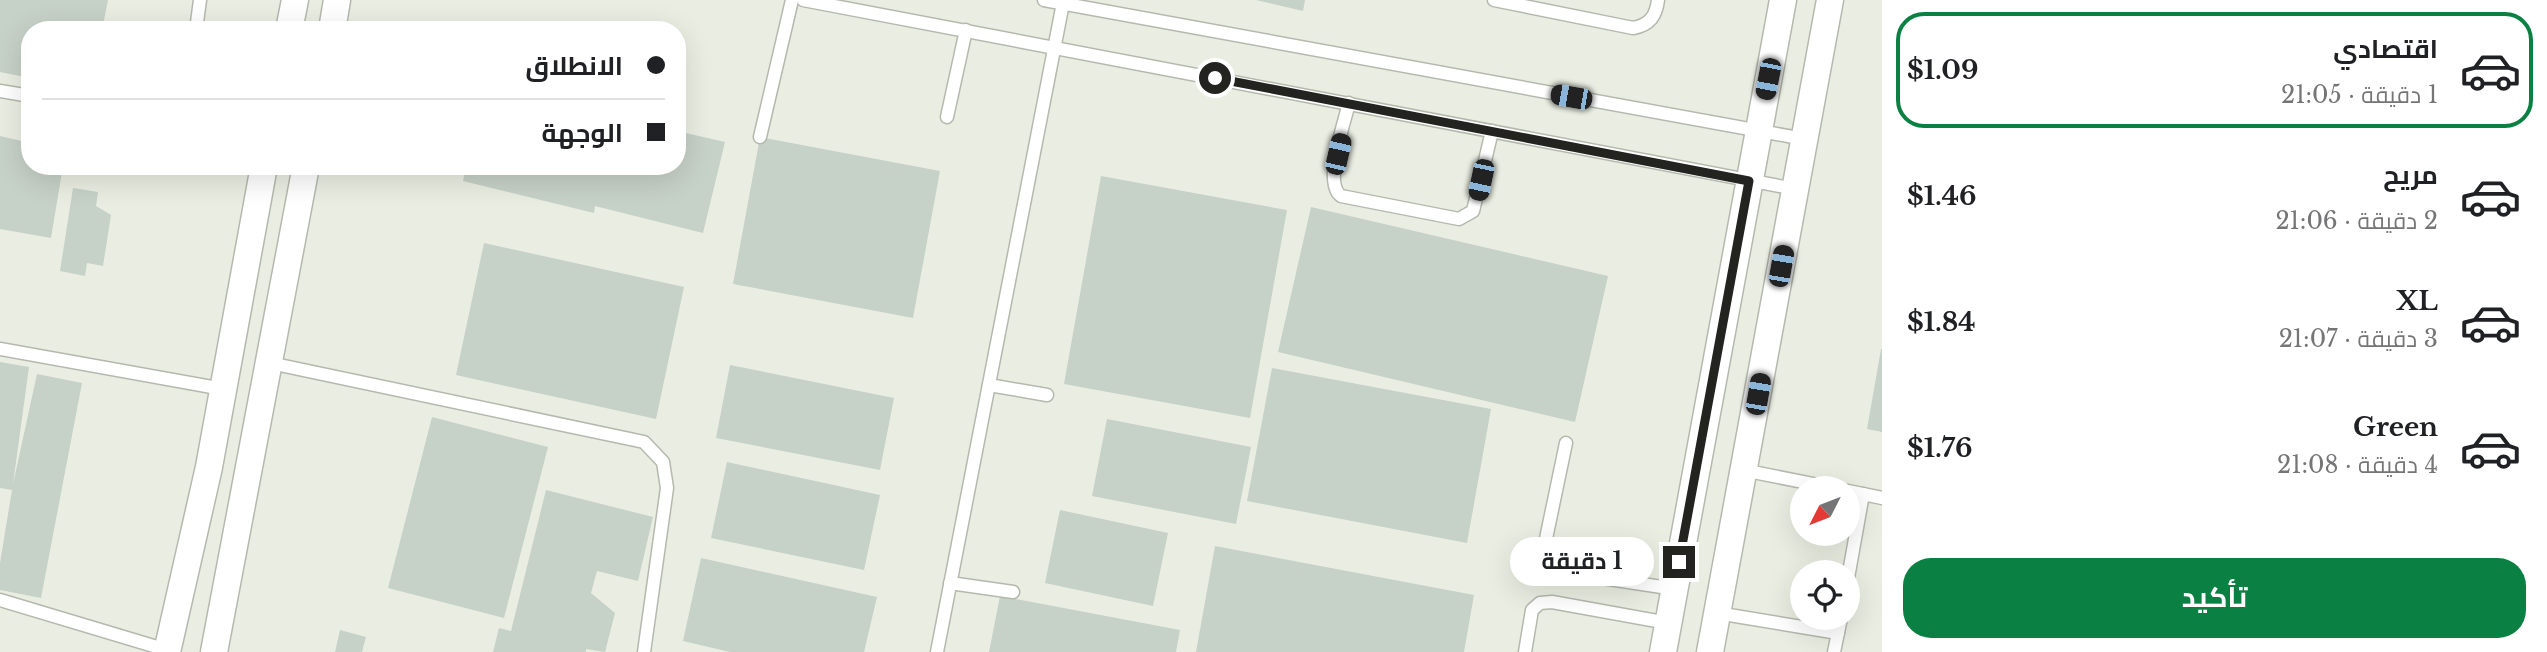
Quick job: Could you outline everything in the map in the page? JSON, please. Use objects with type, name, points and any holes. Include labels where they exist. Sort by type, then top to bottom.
[{"type":"street","points":[[291,21],[295,0]]},
{"type":"street","points":[[333,21],[337,0]]},
{"type":"street","points":[[1663,652],[1783,0]]},
{"type":"street","points":[[1710,652],[1830,0]]},
{"type":"street","points":[[167,651],[223,389],[262,175]]},
{"type":"street","points":[[214,652],[304,175]]},
{"type":"lane","points":[[197,21],[200,0]]},
{"type":"lane","points":[[760,137],[792,0]]},
{"type":"lane","points":[[803,0],[1795,189]]},
{"type":"lane","points":[[1044,0],[1804,139]]},
{"type":"lane","points":[[1494,0],[1633,28],[1653,17],[1658,0]]},
{"type":"lane","points":[[937,652],[1063,3]]},
{"type":"lane","points":[[947,117],[967,30]]},
{"type":"lane","points":[[0,90],[21,94]]},
{"type":"lane","points":[[1349,103],[1332,179],[1336,192],[1341,196],[1459,219],[1473,211],[1492,131]]},
{"type":"lane","points":[[0,349],[223,389]]},
{"type":"lane","points":[[270,363],[644,442],[663,462],[667,488],[644,652]]},
{"type":"lane","points":[[989,385],[1046,396]]},
{"type":"lane","points":[[1566,443],[1543,553],[1544,566],[1549,570],[1675,589]]},
{"type":"lane","points":[[1744,470],[1790,479]]},
{"type":"lane","points":[[1860,493],[1882,498]]},
{"type":"lane","points":[[1851,560],[1863,494]]},
{"type":"lane","points":[[950,583],[1013,592]]},
{"type":"lane","points":[[0,600],[167,651]]},
{"type":"lane","points":[[1525,652],[1532,610],[1540,603],[1552,602],[1668,623]]},
{"type":"lane","points":[[1717,613],[1838,633]]},
{"type":"lane","points":[[1835,652],[1839,630]]},
{"type":"building","points":[[0,0],[108,0],[104,21],[21,21],[21,76],[0,72]]},
{"type":"building","points":[[1256,0],[1305,0],[1303,11]]},
{"type":"building","points":[[686,133],[725,142],[703,233],[595,206],[594,213],[463,181],[464,175],[686,175]]},
{"type":"building","points":[[0,136],[21,141],[21,175],[62,175],[51,238],[0,229]]},
{"type":"building","points":[[760,137],[940,171],[913,318],[733,284]]},
{"type":"building","points":[[1101,176],[1287,210],[1250,418],[1064,384]]},
{"type":"building","points":[[73,188],[98,192],[96,206],[111,215],[103,266],[87,263],[85,276],[60,271]]},
{"type":"building","points":[[1311,207],[1608,276],[1575,422],[1278,352]]},
{"type":"building","points":[[484,243],[684,287],[656,419],[456,375]]},
{"type":"building","points":[[1882,349],[1882,432],[1867,429]]},
{"type":"building","points":[[0,362],[29,367],[13,484],[37,374],[82,383],[41,598],[0,590],[0,563],[12,490],[0,488]]},
{"type":"building","points":[[730,365],[894,398],[880,470],[716,438]]},
{"type":"building","points":[[1272,368],[1491,409],[1467,543],[1247,501]]},
{"type":"building","points":[[432,417],[548,447],[504,618],[388,588]]},
{"type":"building","points":[[1107,419],[1251,447],[1236,524],[1092,496]]},
{"type":"building","points":[[727,462],[880,495],[864,570],[711,538]]},
{"type":"building","points":[[546,490],[653,517],[638,581],[597,571],[591,593],[615,613],[605,652],[586,649],[586,652],[493,652],[499,628],[511,631]]},
{"type":"building","points":[[1060,510],[1168,533],[1153,606],[1045,583]]},
{"type":"building","points":[[1215,546],[1474,595],[1464,652],[1196,652]]},
{"type":"building","points":[[701,558],[877,597],[864,652],[730,652],[683,641]]},
{"type":"building","points":[[1000,596],[1180,630],[1176,652],[989,652]]},
{"type":"building","points":[[340,630],[366,637],[362,652],[335,652]]},
{"type":"route","points":[[1215,78],[1749,181],[1679,562]]}]
